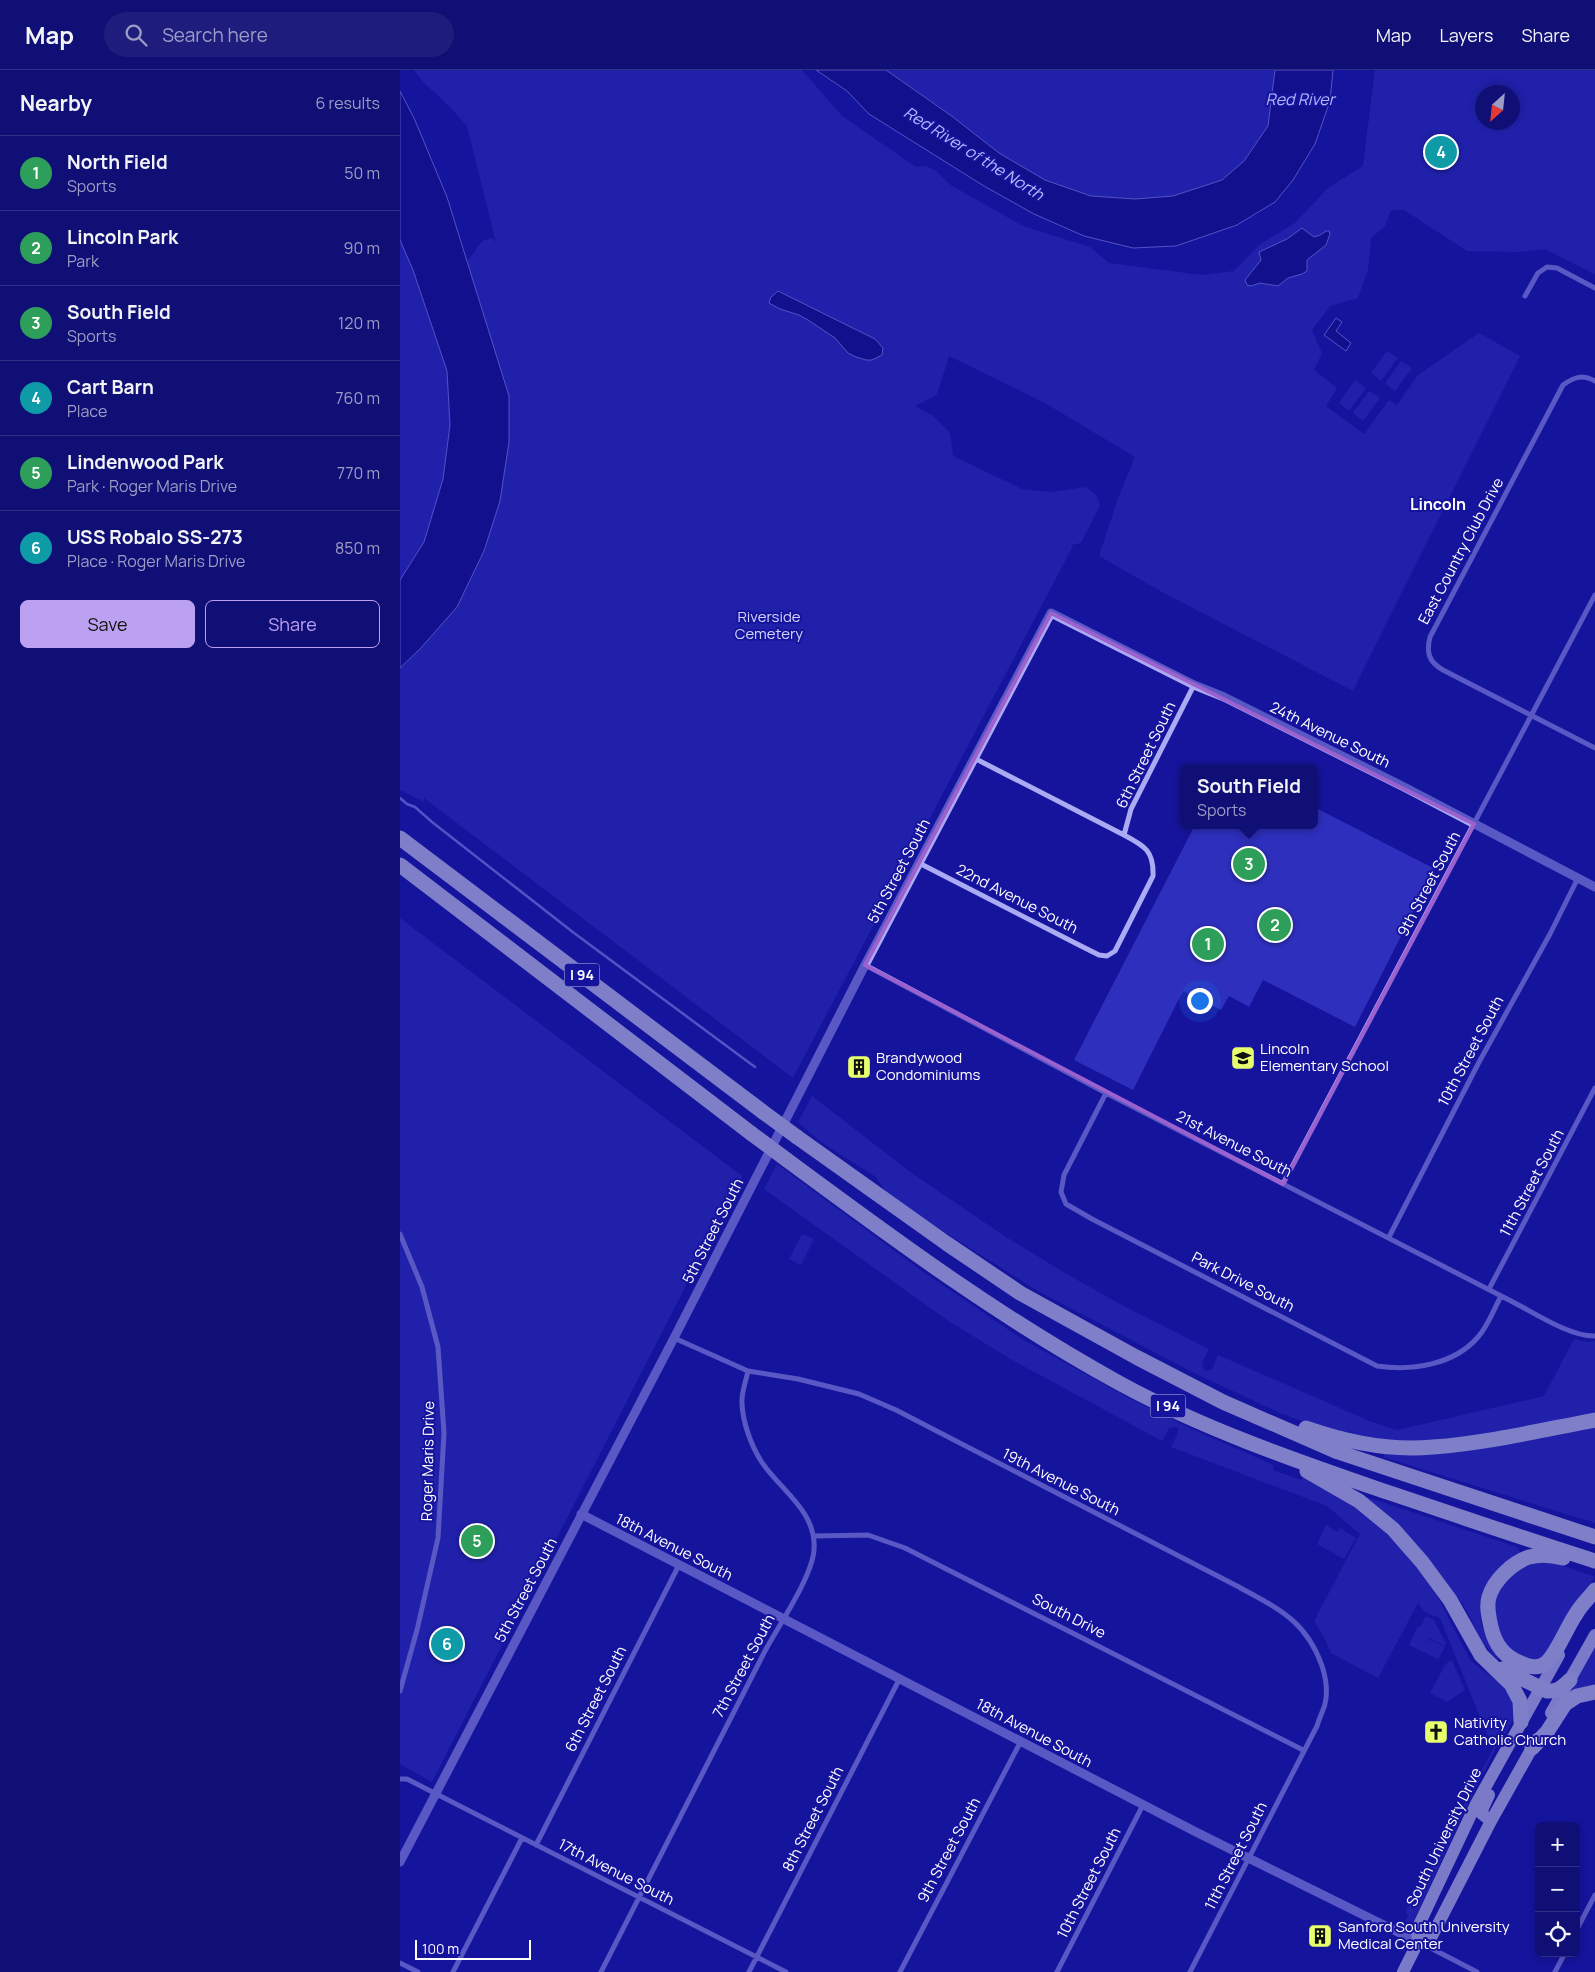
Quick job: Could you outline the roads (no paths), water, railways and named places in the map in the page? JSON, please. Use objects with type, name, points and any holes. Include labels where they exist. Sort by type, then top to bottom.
[{"type":"highway","name":"I 94","points":[[400,838],[797,1137],[1020,1293],[1136,1357],[1223,1402],[1338,1452],[1595,1537]]},
{"type":"highway","name":"I 94","points":[[400,865],[752,1134],[889,1236],[1010,1319],[1122,1384],[1209,1426],[1325,1471],[1594,1564]]},
{"type":"highway","points":[[1190,1385],[1331,1437],[1387,1446],[1432,1448],[1595,1420]]},
{"type":"highway","points":[[1267,1448],[1359,1501],[1393,1530],[1434,1577],[1450,1600],[1481,1655],[1511,1684],[1520,1701],[1521,1722]]},
{"type":"highway","points":[[1594,1564],[1551,1555],[1529,1557],[1508,1570],[1496,1582],[1489,1596],[1488,1611],[1492,1631],[1499,1649],[1514,1661],[1529,1666],[1539,1667],[1548,1662],[1576,1613],[1595,1590]]},
{"type":"highway","points":[[1491,1664],[1540,1688],[1554,1692],[1570,1680]]},
{"type":"highway","points":[[1532,1748],[1547,1732],[1564,1704],[1577,1696],[1595,1692]]},
{"type":"main road","name":"South University Drive","points":[[1403,1972],[1418,1942],[1417,1929],[1476,1804],[1595,1590]]},
{"type":"main road","name":"South University Drive","points":[[1418,1942],[1432,1936],[1491,1821],[1595,1635]]},
{"type":"main road","points":[[1491,1821],[1482,1814],[1483,1808],[1521,1722]]},
{"type":"street","points":[[1525,296],[1538,273],[1547,267],[1557,268],[1595,288]]},
{"type":"street","name":"East Country Club Drive","points":[[1531,716],[1438,667],[1428,654],[1428,645],[1441,616],[1563,385],[1572,379],[1582,376],[1595,380]]},
{"type":"street","name":"9th Street South","points":[[1284,1184],[1595,595]]},
{"type":"street","name":"24th Avenue South","points":[[1051,612],[1194,685],[1224,697],[1595,887]]},
{"type":"street","name":"5th Street South","points":[[400,1862],[674,1338],[865,965],[1051,612]]},
{"type":"street","name":"6th Street South","points":[[1124,835],[1131,810],[1194,685]]},
{"type":"street","points":[[1531,716],[1595,748]]},
{"type":"street","points":[[974,758],[1124,835]]},
{"type":"street","name":"22nd Avenue South","points":[[919,863],[1079,945],[1107,956],[1114,951],[1153,876],[1154,863],[1148,851],[1142,844],[1124,835]]},
{"type":"street","name":"10th Street South","points":[[1389,1237],[1478,1064],[1550,934],[1578,878]]},
{"type":"street","name":"21st Avenue South","points":[[865,965],[1106,1093],[1501,1296],[1564,1328],[1586,1336],[1595,1336]]},
{"type":"street","name":"11th Street South","points":[[1489,1289],[1595,1088]]},
{"type":"street","name":"Park Drive South","points":[[1106,1093],[1064,1175],[1061,1192],[1066,1204],[1378,1366],[1391,1368],[1435,1365],[1464,1350],[1479,1336],[1501,1296]]},
{"type":"street","name":"Roger Maris Drive","points":[[400,1234],[422,1287],[438,1347],[444,1433],[438,1538],[422,1611],[400,1691]]},
{"type":"street","name":"19th Avenue South","points":[[674,1338],[748,1371],[798,1379],[859,1394],[896,1410],[1275,1607],[1300,1626],[1310,1640],[1326,1680],[1325,1703],[1317,1726],[1303,1750]]},
{"type":"street","name":"7th Street South","points":[[601,1972],[783,1618],[809,1572],[814,1551],[814,1536],[807,1516],[761,1461],[744,1421],[742,1403],[748,1371]]},
{"type":"street","name":"18th Avenue South","points":[[581,1514],[1143,1805],[1477,1972]]},
{"type":"street","name":"South Drive","points":[[814,1536],[868,1535],[905,1548],[1303,1750]]},
{"type":"street","name":"6th Street South","points":[[536,1845],[679,1565]]},
{"type":"street","name":"8th Street South","points":[[749,1972],[900,1678]]},
{"type":"street","name":"9th Street South","points":[[900,1972],[1020,1741]]},
{"type":"street","name":"11th Street South","points":[[1190,1972],[1303,1750]]},
{"type":"street","name":"17th Avenue South","points":[[400,1779],[406,1779],[786,1972]]},
{"type":"street","name":"10th Street South","points":[[1057,1972],[1143,1805]]},
{"type":"street","points":[[453,1972],[522,1838]]},
{"type":"street","points":[[1580,1923],[1595,1895]]},
{"type":"street","points":[[1555,1972],[1563,1957]]},
{"type":"street","points":[[400,1963],[418,1972]]},
{"type":"water","name":"Red River","points":[[816,70],[886,70],[953,117],[999,153],[1045,180],[1091,196],[1135,199],[1173,196],[1222,180],[1244,161],[1268,126],[1275,70],[1333,70],[1330,101],[1315,144],[1293,180],[1275,202],[1237,225],[1176,246],[1133,248],[1084,236],[1034,214],[984,186],[869,114],[847,91]]},
{"type":"water","points":[[400,91],[414,118],[447,197],[509,396],[509,442],[500,501],[484,551],[457,607],[420,649],[400,668],[400,580],[424,542],[443,479],[450,425],[447,371],[413,270],[400,240]]},
{"type":"water","points":[[1302,228],[1314,237],[1326,231],[1329,231],[1330,234],[1326,245],[1307,260],[1307,271],[1288,278],[1278,286],[1260,283],[1251,286],[1247,285],[1245,280],[1261,260],[1259,252],[1287,239]]},
{"type":"water","points":[[778,291],[875,339],[883,348],[882,355],[872,360],[866,360],[848,353],[835,338],[808,320],[769,303],[771,297]]},
{"type":"water","points":[[1336,318],[1342,322],[1336,331],[1351,343],[1346,351],[1324,335]]},
{"type":"waterway","points":[[400,798],[407,804],[415,807],[574,933],[755,1067]]},
{"type":"place","name":"Cart Barn","points":[[1441,152]]},
{"type":"place","name":"South Field","points":[[1249,864]]},
{"type":"place","name":"Lincoln Park","points":[[1275,925]]},
{"type":"place","name":"North Field","points":[[1208,944]]},
{"type":"place","name":"Lincoln Elementary School","points":[[1243,1058]]},
{"type":"place","name":"Brandywood Condominiums","points":[[859,1067]]},
{"type":"place","name":"Lindenwood Park","points":[[477,1541]]},
{"type":"place","name":"USS Robalo SS-273","points":[[447,1644]]},
{"type":"place","name":"Nativity Catholic Church","points":[[1436,1732]]},
{"type":"place","name":"Sanford South University Medical Center","points":[[1320,1936]]},
{"type":"district","name":"Lincoln","points":[[1438,504]]},
{"type":"water label","name":"Red River of the North","points":[[974,153]]},
{"type":"park label","name":"Riverside Cemetery","points":[[769,626]]}]
